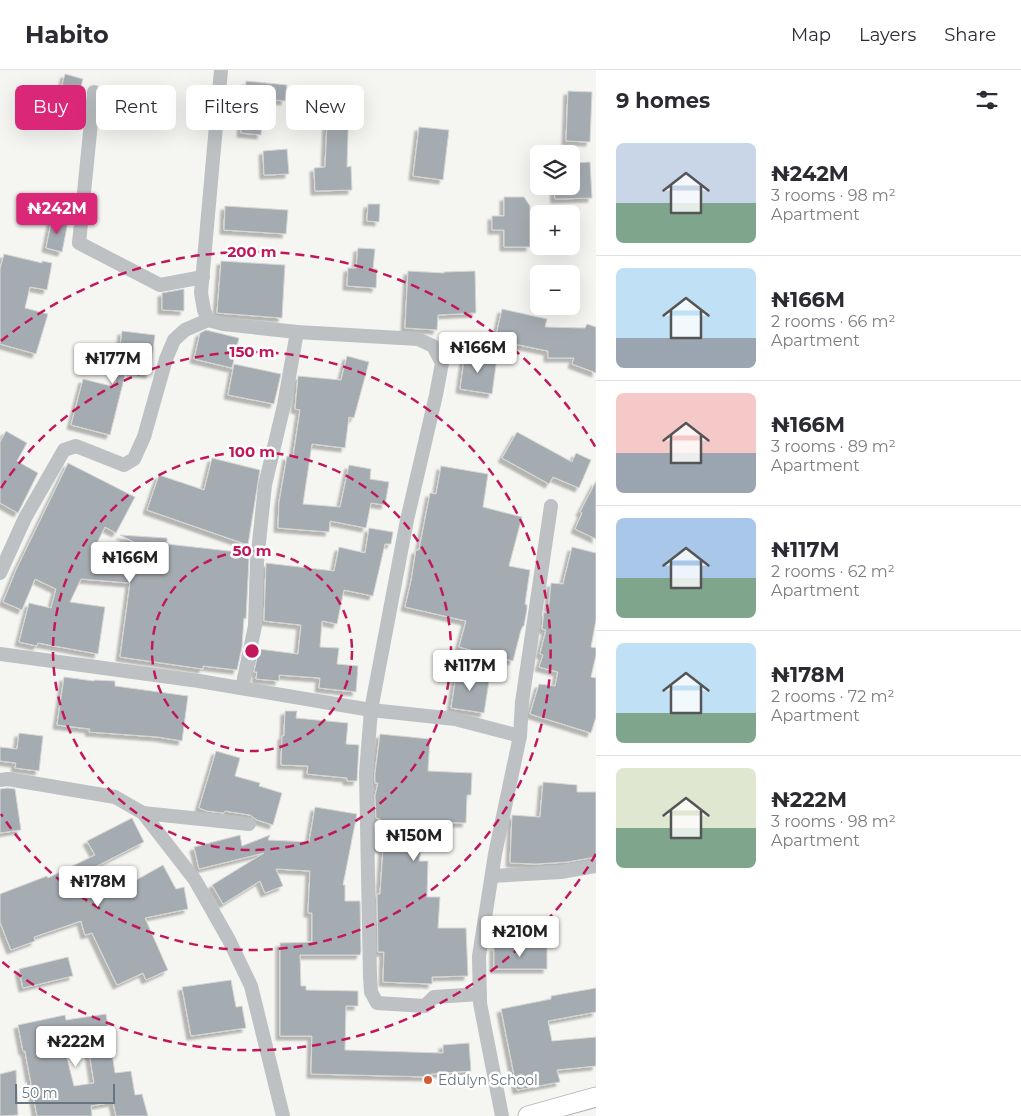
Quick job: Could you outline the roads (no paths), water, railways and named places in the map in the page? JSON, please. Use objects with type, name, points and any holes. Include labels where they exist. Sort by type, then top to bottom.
[{"type":"main road","points":[[528,1116],[596,1097]]},
{"type":"street","points":[[208,320],[201,293],[221,70]]},
{"type":"street","points":[[94,92],[79,243],[160,285],[203,277]]},
{"type":"street","points":[[0,573],[25,518],[64,450],[76,446],[124,465],[134,459],[144,437],[166,360],[174,340],[185,330],[208,320],[223,324],[297,332],[418,339],[434,346],[442,363],[407,520],[371,710],[366,773],[371,992],[377,1003],[425,1006],[434,996],[480,994]]},
{"type":"street","points":[[242,688],[255,626],[258,562],[265,485],[284,405],[297,332]]},
{"type":"street","points":[[502,1116],[480,1003],[479,956],[492,876],[520,736],[522,702],[551,506]]},
{"type":"street","points":[[0,654],[242,688],[371,710],[455,719],[520,736]]},
{"type":"street","points":[[0,780],[8,778],[115,797],[143,813],[195,880],[229,940],[251,986],[283,1116]]},
{"type":"street","points":[[143,813],[249,824]]},
{"type":"street","points":[[492,876],[561,872],[596,866]]},
{"type":"place","name":"Edulyn School","points":[[428,1080]]}]
